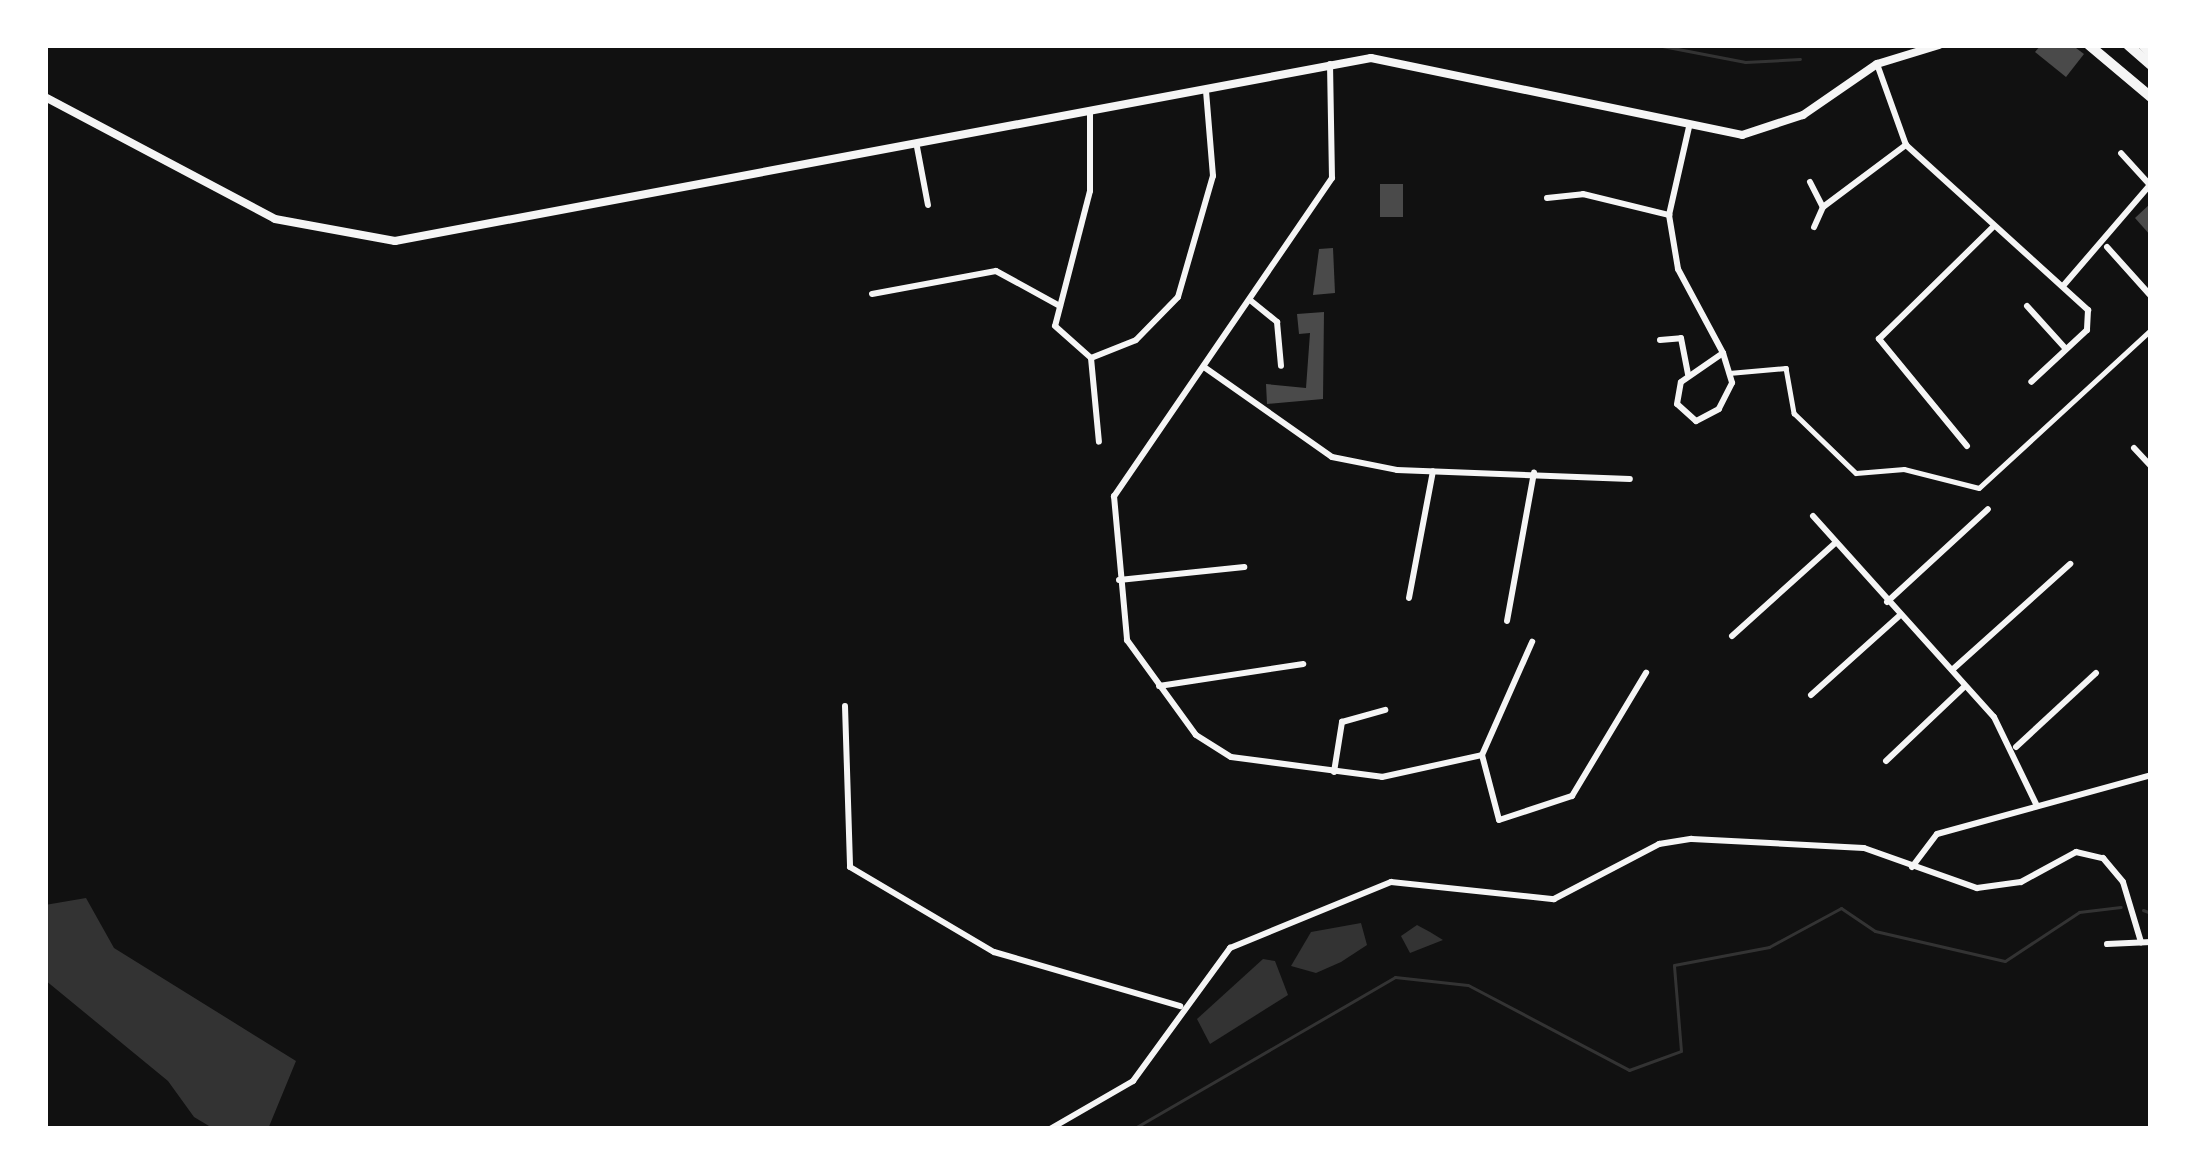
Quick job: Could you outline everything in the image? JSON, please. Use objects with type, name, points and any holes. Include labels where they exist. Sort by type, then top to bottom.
[{"type":"highway","points":[[2128,45],[2151,65]]},
{"type":"highway","points":[[2143,45],[2151,53]]},
{"type":"highway","points":[[2090,46],[2151,97]]},
{"type":"street","points":[[45,97],[275,219],[380,240],[917,147],[1330,64],[1394,60],[1688,128],[1776,127],[1876,64],[1939,45]]},
{"type":"street","points":[[1330,64],[1332,178],[1114,496],[1127,640],[1196,735],[1231,757],[1334,772],[1414,775],[1482,755]]},
{"type":"street","points":[[1876,64],[1906,145],[2063,286],[2090,320],[2031,382]]},
{"type":"street","points":[[1090,358],[1136,340],[1178,297],[1204,235],[1214,176],[1206,90]]},
{"type":"street","points":[[1090,112],[1090,191],[1060,306],[1058,337],[1090,358]]},
{"type":"street","points":[[1660,340],[1681,338],[1688,374],[1677,404],[1696,421],[1719,409],[1729,373],[1678,269],[1669,215],[1688,128]]},
{"type":"street","points":[[1814,227],[1823,207],[1906,145]]},
{"type":"street","points":[[917,147],[928,205]]},
{"type":"street","points":[[2063,286],[2107,247],[2150,185],[2121,153]]},
{"type":"street","points":[[1810,182],[1823,207]]},
{"type":"street","points":[[1547,198],[1583,194],[1669,215]]},
{"type":"street","points":[[1967,446],[1879,339],[1995,225]]},
{"type":"street","points":[[2107,247],[2151,296]]},
{"type":"street","points":[[872,294],[996,271],[1060,306]]},
{"type":"street","points":[[1250,300],[1276,322],[1281,366]]},
{"type":"street","points":[[2027,306],[2066,349]]},
{"type":"street","points":[[1729,373],[1786,368],[1794,413],[1856,473],[1898,469],[1979,488],[2151,330]]},
{"type":"street","points":[[1688,374],[1723,353]]},
{"type":"street","points":[[1090,358],[1099,442]]},
{"type":"street","points":[[1204,367],[1332,457],[1433,471],[1630,479]]},
{"type":"street","points":[[2134,448],[2151,466]]},
{"type":"street","points":[[1409,598],[1433,471]]},
{"type":"street","points":[[1507,621],[1534,472]]},
{"type":"street","points":[[1887,602],[1988,508]]},
{"type":"street","points":[[1813,516],[2016,746],[2037,806]]},
{"type":"street","points":[[1732,636],[1834,544]]},
{"type":"street","points":[[1952,670],[2070,564]]},
{"type":"street","points":[[1119,580],[1244,567]]},
{"type":"street","points":[[1811,695],[1899,616]]},
{"type":"street","points":[[1532,642],[1482,755],[1499,820],[1572,796],[1646,673]]},
{"type":"street","points":[[1159,686],[1303,664]]},
{"type":"street","points":[[2016,746],[2096,673]]},
{"type":"street","points":[[1886,761],[1965,686]]},
{"type":"street","points":[[845,706],[850,867],[994,952],[1180,1006]]},
{"type":"street","points":[[1334,772],[1342,722],[1385,710]]},
{"type":"street","points":[[1912,868],[1936,834],[2151,775]]},
{"type":"street","points":[[1050,1129],[1132,1081],[1180,1006],[1230,948],[1391,882],[1554,899],[1659,844],[1692,839],[1864,848],[1976,888],[2021,882],[2076,852],[2103,858],[2146,942],[2107,944]]},
{"type":"shaded area","points":[[86,898],[114,948],[296,1061],[268,1129],[214,1129],[194,1117],[168,1081],[45,980],[45,905]]},
{"type":"shaded area","points":[[1361,923],[1367,945],[1341,962],[1316,973],[1291,966],[1311,932]]},
{"type":"shaded area","points":[[1417,925],[1443,940],[1410,953],[1401,936]]},
{"type":"shaded area","points":[[1263,959],[1275,961],[1288,995],[1210,1044],[1197,1019]]},
{"type":"building","points":[[2041,45],[2072,45],[2084,54],[2066,77],[2035,52]]},
{"type":"building","points":[[1380,184],[1403,184],[1403,217],[1380,217]]},
{"type":"building","points":[[2151,203],[2151,236],[2135,218]]},
{"type":"building","points":[[1333,248],[1335,293],[1313,295],[1319,249]]},
{"type":"building","points":[[1324,312],[1323,399],[1267,404],[1266,384],[1306,388],[1310,333],[1299,334],[1297,314]]},
{"type":"waterway","points":[[1572,45],[1629,45]]},
{"type":"waterway","points":[[1657,45],[1745,62],[1800,59]]},
{"type":"waterway","points":[[1133,1129],[1395,977],[1468,985],[1629,1070],[1681,1051],[1674,965],[1769,947],[1841,908],[1875,931],[2005,961],[2079,912],[2121,907]]},
{"type":"waterway","points":[[2143,910],[2151,913]]}]
